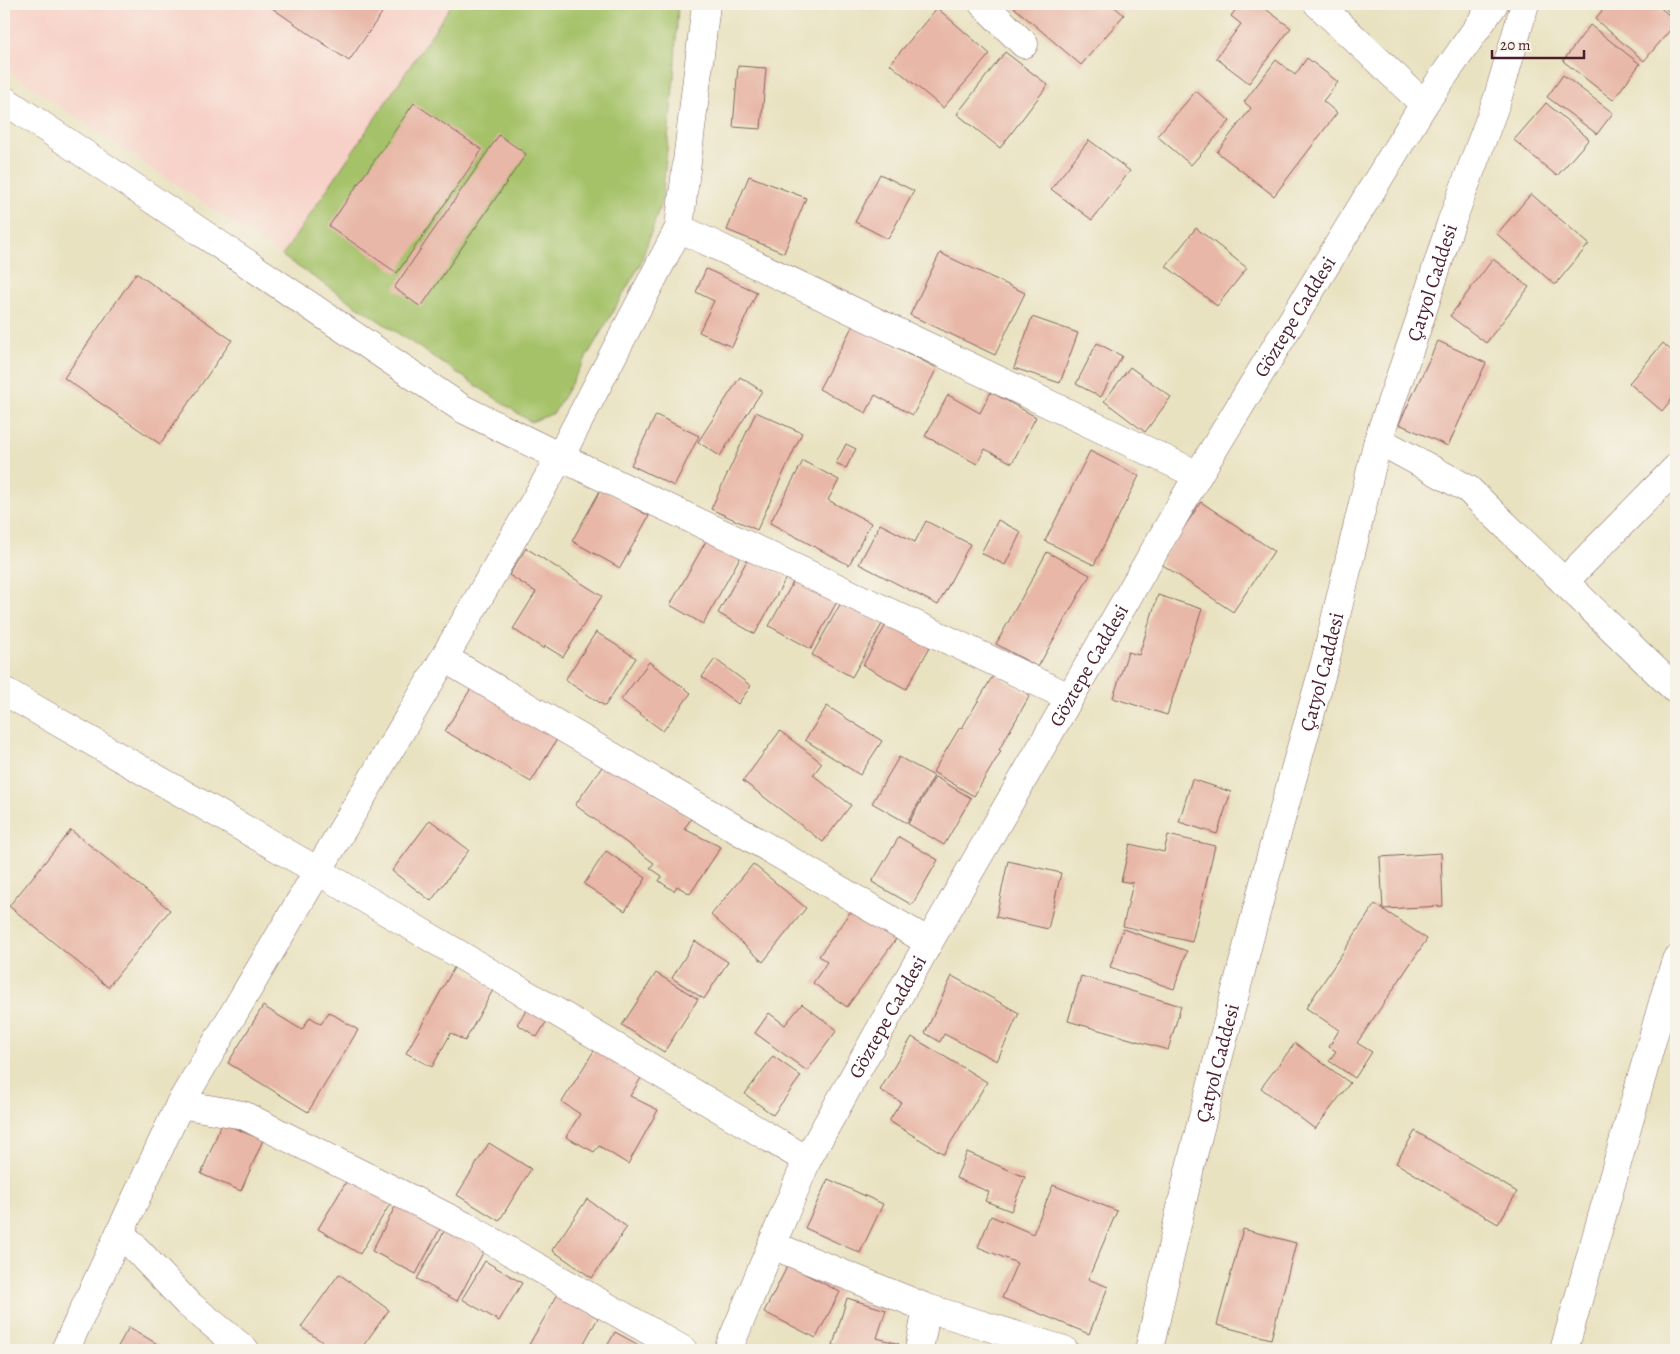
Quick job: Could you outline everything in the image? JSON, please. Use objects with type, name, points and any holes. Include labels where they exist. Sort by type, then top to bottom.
[{"type":"street","points":[[66,1350],[180,1104],[444,658],[560,457],[679,228],[706,4]]},
{"type":"street","points":[[983,4],[1024,44]]},
{"type":"street","points":[[1318,4],[1424,104]]},
{"type":"street","name":"Göztepe Caddesi","points":[[728,1350],[807,1160],[1069,697],[1198,475],[1424,104],[1494,4]]},
{"type":"street","name":"Çatyol Caddesi","points":[[1149,1350],[1191,1163],[1273,848],[1324,662],[1378,440],[1451,223],[1497,100],[1525,4]]},
{"type":"street","points":[[4,100],[463,410],[1069,697]]},
{"type":"street","points":[[679,228],[1198,475]]},
{"type":"street","points":[[1378,440],[1468,489],[1676,690]]},
{"type":"street","points":[[1564,582],[1676,468]]},
{"type":"street","points":[[444,658],[930,942]]},
{"type":"street","points":[[4,691],[318,871],[807,1160]]},
{"type":"street","points":[[1564,1350],[1666,988],[1676,960]]},
{"type":"street","points":[[180,1104],[243,1115],[467,1227],[683,1350]]},
{"type":"street","points":[[120,1232],[188,1303],[245,1350]]},
{"type":"street","points":[[772,1245],[927,1308],[1064,1350]]},
{"type":"street","points":[[919,1350],[927,1308]]},
{"type":"shaded area","points":[[4,4],[452,4],[282,256],[4,68]]},
{"type":"green space","points":[[452,4],[678,4],[674,78],[662,200],[640,265],[554,413],[531,422],[282,256]]},
{"type":"building","points":[[266,4],[388,4],[349,61]]},
{"type":"building","points":[[1010,4],[1111,4],[1124,15],[1081,65]]},
{"type":"building","points":[[1240,4],[1259,4],[1291,28],[1249,83],[1216,58],[1241,24],[1231,16]]},
{"type":"building","points":[[1608,4],[1656,4],[1676,23],[1644,61],[1595,19]]},
{"type":"building","points":[[1661,4],[1676,4],[1676,19]]},
{"type":"building","points":[[937,8],[990,54],[943,108],[890,64]]},
{"type":"building","points":[[1590,25],[1640,64],[1613,100],[1563,61]]},
{"type":"building","points":[[1005,52],[1048,85],[1000,148],[957,114]]},
{"type":"building","points":[[1307,58],[1338,82],[1323,101],[1337,113],[1274,196],[1217,152],[1251,108],[1244,102],[1276,60],[1295,75]]},
{"type":"building","points":[[738,66],[766,68],[761,129],[733,127]]},
{"type":"building","points":[[1563,75],[1613,113],[1597,134],[1547,97]]},
{"type":"building","points":[[1196,91],[1230,121],[1191,165],[1157,136]]},
{"type":"building","points":[[414,103],[482,150],[397,273],[329,226]]},
{"type":"building","points":[[1546,103],[1589,139],[1557,176],[1514,140]]},
{"type":"building","points":[[499,135],[526,154],[421,307],[394,288]]},
{"type":"building","points":[[1089,140],[1130,171],[1092,220],[1051,189]]},
{"type":"building","points":[[880,174],[914,191],[888,239],[855,222]]},
{"type":"building","points":[[749,176],[806,198],[784,253],[727,230]]},
{"type":"building","points":[[1531,194],[1589,244],[1555,285],[1497,234]]},
{"type":"building","points":[[1196,228],[1247,268],[1217,306],[1166,266]]},
{"type":"building","points":[[940,253],[1025,293],[995,355],[910,315]]},
{"type":"building","points":[[1493,259],[1529,287],[1486,343],[1450,316]]},
{"type":"building","points":[[706,269],[757,292],[732,347],[699,332],[714,301],[696,292]]},
{"type":"building","points":[[136,273],[232,340],[160,444],[64,378]]},
{"type":"building","points":[[1032,317],[1078,333],[1060,383],[1014,368]]},
{"type":"building","points":[[853,325],[937,368],[913,415],[875,395],[866,413],[819,389]]},
{"type":"building","points":[[1438,341],[1486,363],[1448,446],[1399,424]]},
{"type":"building","points":[[1097,343],[1122,356],[1101,397],[1076,384]]},
{"type":"building","points":[[1663,343],[1676,355],[1676,394],[1662,411],[1629,383]]},
{"type":"building","points":[[1130,367],[1171,397],[1145,432],[1104,401]]},
{"type":"building","points":[[740,377],[762,391],[720,456],[698,442]]},
{"type":"building","points":[[991,392],[1036,417],[1012,463],[985,449],[977,464],[925,436],[948,395],[980,413]]},
{"type":"building","points":[[756,412],[802,433],[757,530],[711,509]]},
{"type":"building","points":[[656,415],[699,436],[674,486],[631,465]]},
{"type":"building","points":[[846,444],[856,449],[846,468],[836,463]]},
{"type":"building","points":[[1090,451],[1139,476],[1094,565],[1045,541]]},
{"type":"building","points":[[803,461],[839,480],[828,500],[871,523],[849,565],[770,523]]},
{"type":"building","points":[[601,489],[649,516],[620,568],[572,541]]},
{"type":"building","points":[[1201,502],[1274,551],[1233,612],[1160,563]]},
{"type":"building","points":[[998,520],[1021,532],[1005,565],[981,553]]},
{"type":"building","points":[[926,521],[970,544],[938,605],[859,564],[880,524],[915,542]]},
{"type":"building","points":[[710,534],[743,552],[703,624],[670,605]]},
{"type":"building","points":[[526,548],[602,596],[563,657],[545,646],[544,649],[513,629],[536,592],[509,575]]},
{"type":"building","points":[[1047,552],[1090,575],[1038,667],[996,644]]},
{"type":"building","points":[[749,557],[786,578],[755,634],[718,613]]},
{"type":"building","points":[[797,575],[839,598],[811,649],[769,626]]},
{"type":"building","points":[[1158,595],[1202,609],[1167,715],[1113,698],[1128,652],[1139,655]]},
{"type":"building","points":[[842,601],[882,624],[852,677],[812,655]]},
{"type":"building","points":[[887,623],[930,647],[906,689],[863,665]]},
{"type":"building","points":[[596,632],[636,658],[605,706],[565,680]]},
{"type":"building","points":[[715,659],[751,686],[738,704],[702,677]]},
{"type":"building","points":[[649,662],[691,693],[663,731],[621,700]]},
{"type":"building","points":[[994,674],[1030,695],[999,750],[1001,751],[974,796],[933,772]]},
{"type":"building","points":[[476,680],[562,731],[531,782],[445,731]]},
{"type":"building","points":[[827,706],[882,741],[860,775],[805,740]]},
{"type":"building","points":[[780,731],[822,763],[813,775],[851,805],[823,842],[743,781]]},
{"type":"building","points":[[899,757],[934,776],[907,823],[872,803]]},
{"type":"building","points":[[607,760],[691,819],[684,829],[721,847],[690,894],[677,886],[674,891],[659,881],[662,876],[650,868],[654,863],[575,805]]},
{"type":"building","points":[[935,777],[971,798],[944,845],[908,824]]},
{"type":"building","points":[[1192,779],[1231,792],[1217,834],[1179,822]]},
{"type":"building","points":[[430,820],[469,850],[431,901],[392,871]]},
{"type":"building","points":[[71,830],[170,910],[108,987],[9,906]]},
{"type":"building","points":[[1168,835],[1215,846],[1192,942],[1123,926],[1133,883],[1121,881],[1130,844],[1164,852]]},
{"type":"building","points":[[899,837],[938,860],[912,905],[872,882]]},
{"type":"building","points":[[606,851],[646,878],[625,911],[584,884]]},
{"type":"building","points":[[1441,853],[1443,906],[1383,909],[1380,857]]},
{"type":"building","points":[[1008,861],[1061,873],[1048,929],[996,917]]},
{"type":"building","points":[[753,864],[806,908],[763,962],[711,915]]},
{"type":"building","points":[[1375,904],[1427,939],[1357,1043],[1372,1052],[1355,1078],[1329,1061],[1336,1051],[1329,1047],[1339,1030],[1306,1008]]},
{"type":"building","points":[[853,908],[896,939],[847,1007],[813,983],[827,962],[819,956]]},
{"type":"building","points":[[1123,929],[1187,951],[1174,989],[1110,967]]},
{"type":"building","points":[[695,941],[728,962],[704,999],[672,978]]},
{"type":"building","points":[[455,966],[494,988],[465,1041],[451,1033],[432,1067],[406,1053]]},
{"type":"building","points":[[656,973],[698,999],[664,1052],[622,1025]]},
{"type":"building","points":[[952,976],[1019,1013],[997,1061],[944,1034],[940,1042],[925,1033]]},
{"type":"building","points":[[1081,976],[1181,1006],[1168,1050],[1068,1021]]},
{"type":"building","points":[[802,1004],[837,1030],[807,1071],[755,1033],[769,1013],[785,1025]]},
{"type":"building","points":[[263,1006],[302,1030],[310,1017],[321,1024],[329,1012],[358,1030],[308,1112],[228,1063]]},
{"type":"building","points":[[529,1007],[548,1019],[537,1037],[517,1024]]},
{"type":"building","points":[[912,1037],[987,1082],[944,1154],[889,1121],[901,1102],[880,1090]]},
{"type":"building","points":[[600,1041],[646,1070],[630,1096],[658,1110],[628,1164],[599,1146],[594,1152],[566,1137],[580,1114],[562,1102]]},
{"type":"building","points":[[1295,1043],[1350,1083],[1315,1129],[1261,1088]]},
{"type":"building","points":[[773,1056],[801,1076],[773,1115],[745,1094]]},
{"type":"building","points":[[222,1123],[263,1140],[241,1191],[201,1174]]},
{"type":"building","points":[[1415,1131],[1517,1192],[1498,1224],[1396,1163]]},
{"type":"building","points":[[489,1143],[531,1169],[499,1221],[457,1195]]},
{"type":"building","points":[[967,1152],[1025,1177],[1011,1211],[985,1201],[989,1192],[956,1178]]},
{"type":"building","points":[[351,1174],[393,1199],[360,1254],[318,1229]]},
{"type":"building","points":[[828,1179],[883,1204],[860,1253],[805,1228]]},
{"type":"building","points":[[1053,1185],[1117,1211],[1088,1279],[1108,1287],[1089,1334],[1002,1298],[1017,1263],[978,1247],[991,1216],[1033,1234]]},
{"type":"building","points":[[587,1199],[627,1227],[592,1278],[552,1250]]},
{"type":"building","points":[[396,1205],[440,1229],[416,1274],[372,1251]]},
{"type":"building","points":[[1243,1229],[1296,1243],[1271,1339],[1217,1325]]},
{"type":"building","points":[[445,1230],[484,1251],[457,1301],[417,1279]]},
{"type":"building","points":[[485,1261],[522,1283],[499,1321],[462,1299]]},
{"type":"building","points":[[788,1265],[840,1292],[816,1338],[764,1312]]},
{"type":"building","points":[[339,1274],[389,1310],[360,1350],[334,1350],[301,1327]]},
{"type":"building","points":[[558,1294],[598,1318],[580,1350],[526,1350]]},
{"type":"building","points":[[847,1298],[886,1310],[877,1338],[899,1344],[897,1350],[851,1350],[833,1345]]},
{"type":"building","points":[[129,1327],[167,1350],[116,1350]]},
{"type":"building","points":[[615,1332],[648,1350],[605,1350]]}]
